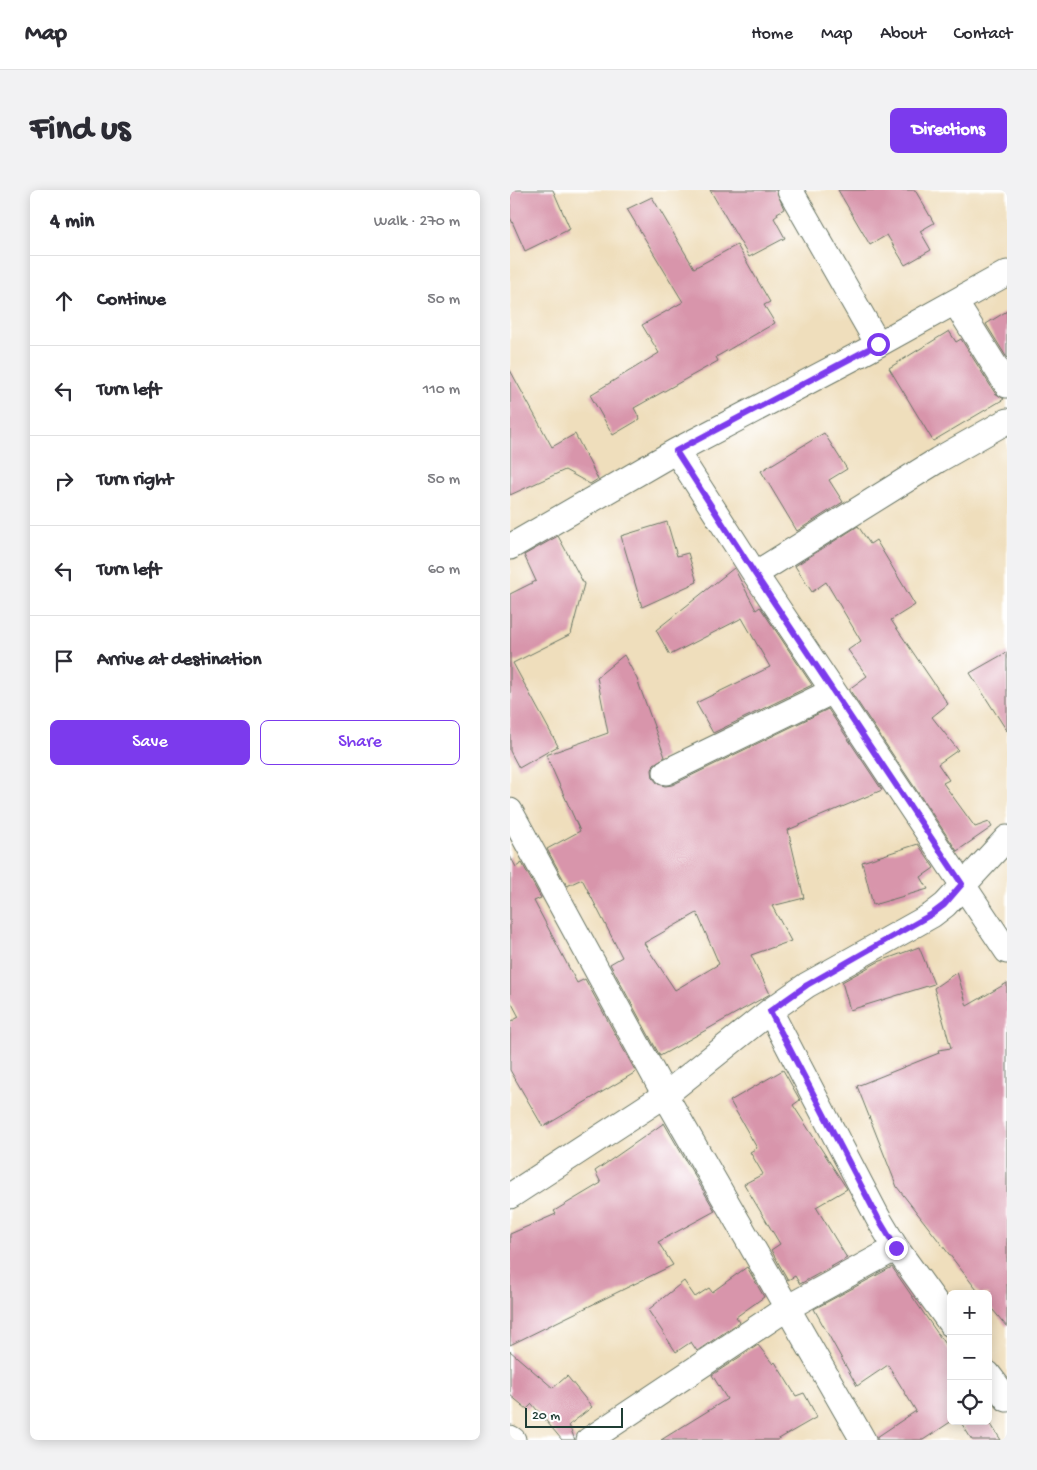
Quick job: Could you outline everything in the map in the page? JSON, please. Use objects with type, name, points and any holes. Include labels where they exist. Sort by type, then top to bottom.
[{"type":"street","points":[[790,190],[878,344]]},
{"type":"street","points":[[510,547],[676,451],[878,344],[1007,272]]},
{"type":"street","points":[[955,302],[1007,385]]},
{"type":"street","points":[[755,574],[938,460],[1007,421]]},
{"type":"street","points":[[676,451],[755,574],[1007,951]]},
{"type":"street","points":[[666,772],[833,691]]},
{"type":"street","points":[[510,811],[665,1095],[863,1440]]},
{"type":"street","points":[[510,1196],[665,1095],[770,1011],[807,985],[932,914],[944,905],[1007,838]]},
{"type":"street","points":[[770,1011],[878,1218],[896,1248],[947,1318]]},
{"type":"street","points":[[588,1440],[787,1308],[896,1248]]},
{"type":"street","points":[[992,1379],[1007,1399]]},
{"type":"building","points":[[510,190],[553,190],[570,229],[525,251],[510,217]]},
{"type":"building","points":[[710,190],[776,190],[784,209],[777,213],[778,215],[774,218],[785,238],[749,257]]},
{"type":"building","points":[[838,190],[915,190],[934,223],[920,231],[931,250],[905,265],[887,235],[870,245]]},
{"type":"building","points":[[652,197],[694,268],[737,245],[770,302],[764,305],[775,323],[716,357],[718,361],[634,408],[640,419],[613,435],[590,395],[659,353],[642,325],[683,302],[627,209]]},
{"type":"building","points":[[1007,311],[1007,358],[986,324]]},
{"type":"building","points":[[949,331],[956,342],[961,339],[995,393],[1004,399],[933,441],[889,368]]},
{"type":"building","points":[[510,370],[552,447],[575,434],[598,479],[590,484],[565,470],[510,495]]},
{"type":"building","points":[[824,433],[847,469],[829,480],[843,502],[797,531],[761,471]]},
{"type":"building","points":[[667,522],[677,556],[688,553],[697,582],[642,607],[621,536]]},
{"type":"building","points":[[858,526],[870,544],[876,540],[915,605],[891,620],[948,704],[932,717],[958,750],[938,764],[949,780],[943,783],[975,827],[989,822],[992,827],[957,851],[849,689],[867,676],[848,650],[861,641],[826,582],[812,592],[795,566]]},
{"type":"building","points":[[558,536],[584,584],[571,634],[513,663],[558,746],[519,768],[510,751],[510,594],[536,581],[524,555]]},
{"type":"building","points":[[734,568],[756,610],[760,607],[812,685],[713,733],[696,703],[770,667],[742,618],[670,655],[656,630]]},
{"type":"building","points":[[1007,652],[1007,731],[970,673]]},
{"type":"building","points":[[624,655],[637,679],[665,757],[654,764],[652,770],[653,778],[658,784],[672,785],[828,709],[882,790],[788,830],[804,898],[772,906],[791,941],[751,955],[770,994],[660,1056],[610,964],[622,957],[582,879],[567,886],[547,849],[580,831],[546,755],[608,733],[597,677]],"holes":[[[697,913],[719,964],[675,990],[644,943]]]},
{"type":"building","points":[[918,844],[934,868],[921,877],[928,889],[873,905],[862,862]]},
{"type":"building","points":[[510,856],[516,867],[522,863],[541,898],[534,901],[577,983],[585,979],[636,1072],[543,1127],[510,1070],[510,1022],[519,1017],[510,1000]]},
{"type":"building","points":[[919,947],[934,984],[850,1010],[842,982],[878,962]]},
{"type":"building","points":[[957,972],[967,1006],[1007,983],[1007,1327],[992,1309],[992,1290],[977,1290],[897,1187],[857,1086],[939,1053],[938,1050],[951,1048],[934,988]]},
{"type":"building","points":[[783,1070],[800,1100],[793,1105],[847,1189],[816,1207],[847,1258],[800,1284],[795,1276],[788,1280],[771,1250],[780,1244],[744,1184],[763,1174],[750,1152],[757,1148],[730,1101]]},
{"type":"building","points":[[664,1123],[715,1211],[658,1242],[673,1265],[510,1345],[510,1234],[556,1214],[554,1211],[601,1183],[595,1171]]},
{"type":"building","points":[[747,1267],[764,1297],[736,1317],[740,1322],[697,1351],[691,1342],[676,1352],[648,1310],[684,1281],[695,1297],[709,1288],[712,1292]]},
{"type":"building","points":[[892,1267],[947,1347],[947,1424],[923,1440],[877,1440],[877,1437],[916,1411],[888,1365],[857,1386],[814,1309]]},
{"type":"building","points":[[758,1345],[773,1364],[775,1362],[796,1396],[804,1393],[817,1417],[777,1440],[661,1440],[727,1399],[712,1375]]},
{"type":"building","points":[[510,1351],[553,1388],[567,1376],[592,1407],[569,1425],[575,1440],[562,1440],[532,1404],[527,1409],[510,1395]]},
{"type":"building","points":[[963,1425],[991,1425],[1001,1440],[972,1440]]},
{"type":"route","points":[[878,344],[676,451],[755,574],[962,884],[944,905],[932,914],[807,985],[770,1011],[878,1218],[896,1248]]}]
